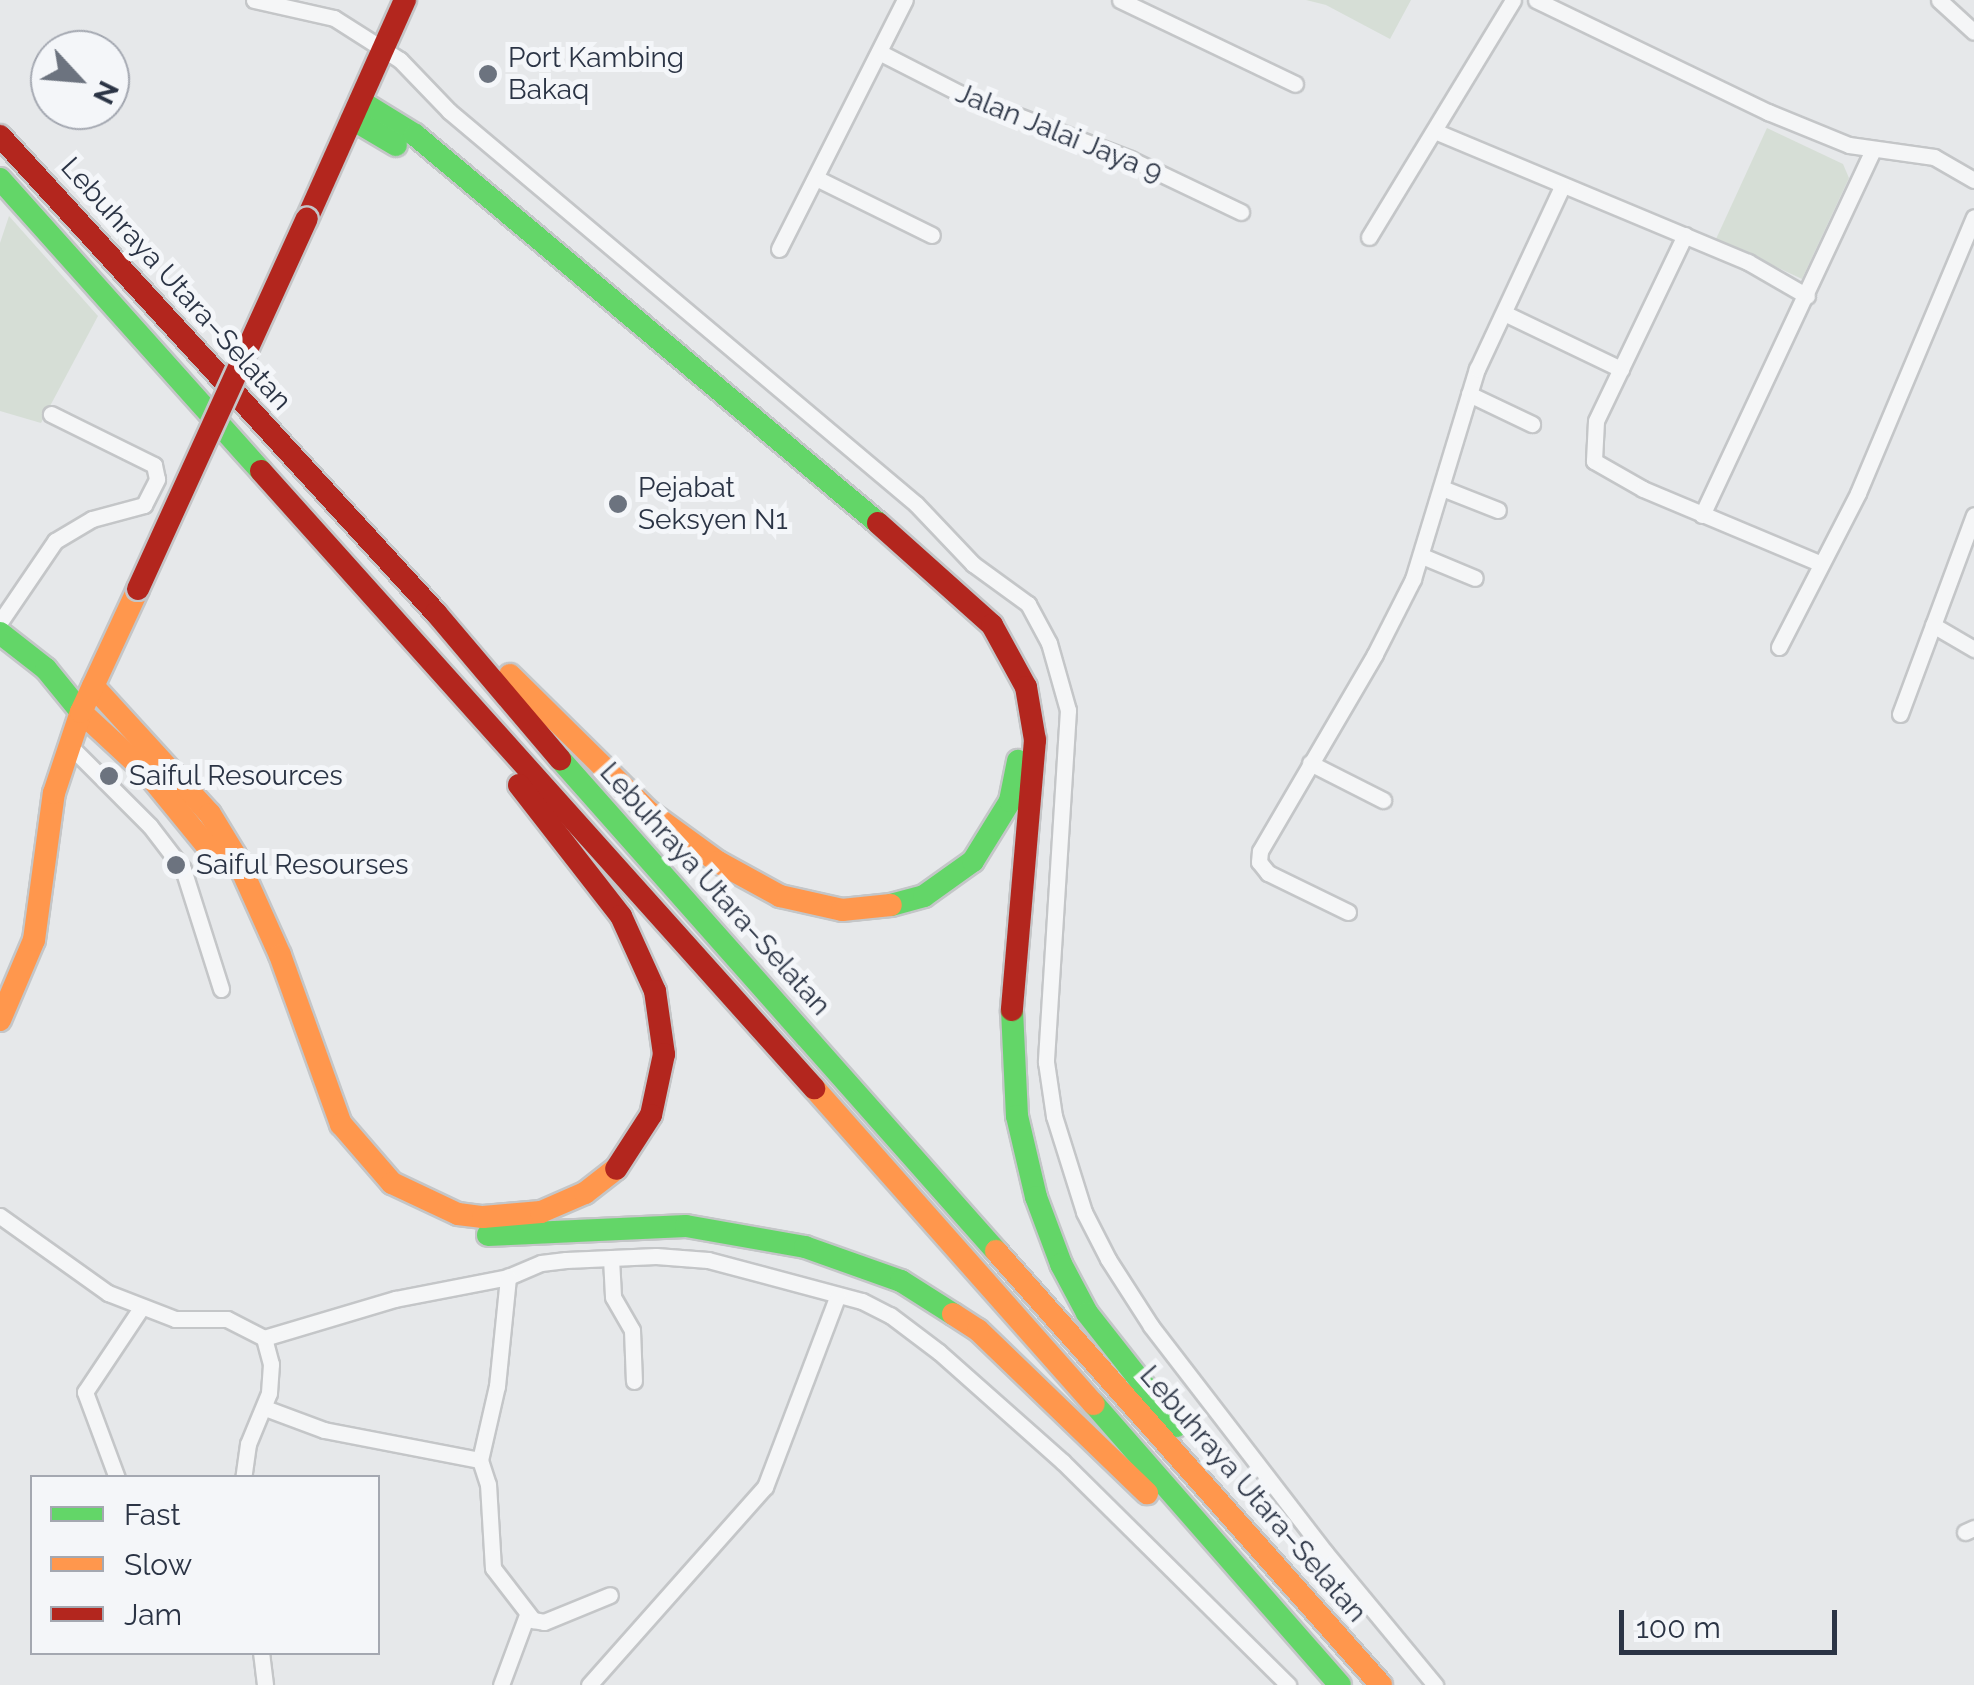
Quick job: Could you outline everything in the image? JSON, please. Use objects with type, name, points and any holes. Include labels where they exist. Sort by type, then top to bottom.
[{"type":"main road","points":[[0,1020],[34,940],[48,818],[81,712],[405,0]]},
{"type":"main road","points":[[356,110],[970,622],[1007,678],[1014,700],[1018,771],[1010,801],[973,861],[924,896],[872,910],[842,910],[780,896],[718,862],[649,812],[468,633],[436,613]]},
{"type":"main road","points":[[356,110],[415,135],[938,572],[978,608],[1005,646],[1026,686],[1034,740],[1010,997],[1010,1058],[1016,1116],[1036,1198],[1061,1264],[1087,1313],[1248,1518],[1254,1539]]},
{"type":"main road","name":"Lebuhraya Utara–Selatan","points":[[0,136],[436,613],[605,812],[1381,1685]]},
{"type":"main road","points":[[0,179],[991,1286],[1340,1685]]},
{"type":"main road","points":[[46,669],[93,686],[210,814],[235,855],[280,955],[341,1124],[366,1158],[392,1183],[458,1214],[514,1217],[542,1212],[585,1194],[616,1170],[637,1143],[659,1090],[662,1019],[644,959],[620,916],[571,848],[417,664],[316,532]]},
{"type":"main road","points":[[0,632],[46,669],[81,712],[149,775],[196,828],[221,865],[265,960],[334,1138],[378,1194],[442,1228],[479,1235],[686,1226],[805,1247],[900,1281],[978,1330],[1182,1527],[1215,1544]]},
{"type":"street","points":[[254,0],[325,14],[384,48],[449,111],[916,504],[972,564],[1022,598],[1034,614],[1060,673],[1068,710],[1046,1062],[1054,1116],[1084,1212],[1108,1260],[1160,1338],[1337,1568],[1435,1685]]},
{"type":"street","points":[[779,250],[906,0]]},
{"type":"street","points":[[1120,0],[1294,84]]},
{"type":"street","points":[[1370,237],[1437,132],[1513,0]]},
{"type":"street","points":[[1536,0],[1714,88],[1829,137],[1874,150],[1934,157],[1974,180]]},
{"type":"street","points":[[1939,0],[1974,32]]},
{"type":"street","name":"Jalan Jalai Jaya 9","points":[[879,52],[961,94],[1130,159],[1240,212]]},
{"type":"street","points":[[1437,132],[1562,188],[1748,262],[1807,296]]},
{"type":"street","points":[[1702,515],[1874,150]]},
{"type":"street","points":[[816,178],[932,235]]},
{"type":"street","points":[[1348,912],[1278,878],[1260,862],[1264,841],[1375,654],[1422,556],[1469,394],[1562,188]]},
{"type":"street","points":[[1778,647],[1858,493],[1974,218]]},
{"type":"street","points":[[1685,235],[1596,421],[1594,461],[1642,490],[1821,564]]},
{"type":"street","points":[[1504,312],[1621,369]]},
{"type":"street","points":[[1469,394],[1532,424]]},
{"type":"street","points":[[0,622],[55,541],[92,519],[144,504],[157,479],[154,465],[51,414]]},
{"type":"street","points":[[1442,488],[1498,510]]},
{"type":"street","points":[[1900,714],[1974,515]]},
{"type":"street","points":[[1422,556],[1475,578]]},
{"type":"street","points":[[1933,625],[1974,649]]},
{"type":"street","points":[[70,746],[150,826],[183,869],[221,989]]},
{"type":"street","points":[[1310,764],[1383,800]]},
{"type":"street","points":[[0,1216],[87,1282],[141,1308],[175,1319],[227,1319],[264,1338],[395,1300],[508,1277],[541,1263],[610,1258],[708,1260],[838,1294],[882,1310],[940,1352],[1064,1462],[1288,1685]]},
{"type":"street","points":[[610,1258],[613,1297],[632,1330],[634,1382]]},
{"type":"street","points":[[508,1277],[497,1386],[480,1460],[488,1484],[494,1568],[527,1615],[544,1622],[610,1595]]},
{"type":"street","points":[[589,1685],[746,1514],[765,1488],[838,1294]]},
{"type":"street","points":[[116,1475],[87,1408],[85,1392],[141,1308]]},
{"type":"street","points":[[243,1475],[248,1444],[265,1408],[271,1364],[264,1338]]},
{"type":"street","points":[[265,1408],[324,1430],[480,1460]]},
{"type":"street","points":[[501,1685],[527,1615]]},
{"type":"street","points":[[261,1655],[265,1685]]},
{"type":"shaded area","points":[[1306,0],[1411,0],[1390,39],[1326,5]]},
{"type":"shaded area","points":[[1767,128],[1843,164],[1849,178],[1802,279],[1716,239]]},
{"type":"shaded area","points":[[9,216],[98,316],[41,423],[0,411],[0,243]]},
{"type":"traffic: fast","points":[[360,101],[415,135],[878,523]]},
{"type":"traffic: fast","points":[[352,119],[396,145]]},
{"type":"traffic: fast","points":[[0,179],[261,471]]},
{"type":"traffic: fast","points":[[0,633],[46,669],[81,712]]},
{"type":"traffic: fast","points":[[560,759],[996,1251]]},
{"type":"traffic: fast","points":[[891,905],[924,896],[973,861],[1010,801],[1018,761]]},
{"type":"traffic: fast","points":[[1012,1010],[1017,1116],[1036,1197],[1061,1264],[1087,1313],[1176,1426]]},
{"type":"traffic: fast","points":[[488,1235],[686,1226],[805,1247],[901,1281],[953,1314]]},
{"type":"traffic: fast","points":[[1094,1404],[1340,1685]]},
{"type":"traffic: slow","points":[[0,1020],[34,940],[54,793],[81,712],[138,589]]},
{"type":"traffic: slow","points":[[510,675],[649,812],[718,862],[780,896],[842,910],[891,905]]},
{"type":"traffic: slow","points":[[93,686],[210,814],[235,855],[280,955],[341,1124],[392,1183],[458,1214],[483,1217],[541,1212],[585,1193],[616,1169]]},
{"type":"traffic: slow","points":[[81,712],[149,775],[215,856]]},
{"type":"traffic: slow","points":[[814,1088],[1094,1404]]},
{"type":"traffic: slow","points":[[996,1251],[1381,1685]]},
{"type":"traffic: slow","points":[[953,1314],[978,1330],[1147,1493]]},
{"type":"traffic: jam","points":[[307,219],[405,0]]},
{"type":"traffic: jam","points":[[0,136],[436,613],[560,759]]},
{"type":"traffic: jam","points":[[138,589],[307,219]]},
{"type":"traffic: jam","points":[[261,471],[814,1088]]},
{"type":"traffic: jam","points":[[878,523],[992,625],[1026,687],[1035,740],[1012,1010]]},
{"type":"traffic: jam","points":[[519,785],[621,916],[655,991],[664,1054],[651,1115],[616,1169]]},
{"type":"place","name":"Port Kambing Bakaq","points":[[488,74]]},
{"type":"place","name":"Pejabat Seksyen N1","points":[[618,504]]},
{"type":"place","name":"Saiful Resources","points":[[109,776]]},
{"type":"place","name":"Saiful Resourses","points":[[176,865]]}]
